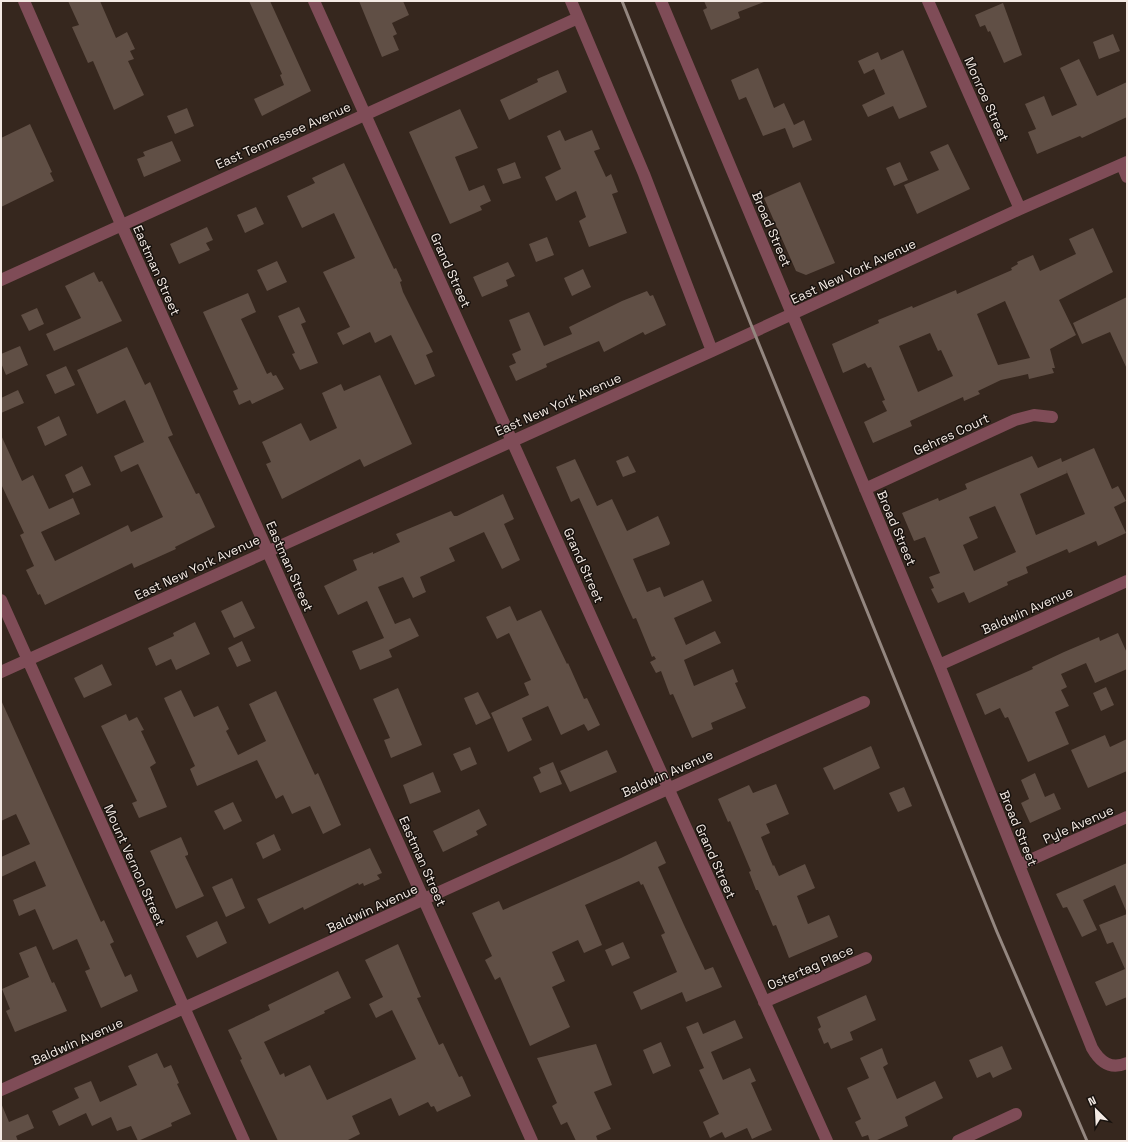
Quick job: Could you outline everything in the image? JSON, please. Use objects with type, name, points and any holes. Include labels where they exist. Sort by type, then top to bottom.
[{"type":"street","name":"Eastman Street","points":[[24,1],[121,224],[532,1141]]},
{"type":"street","name":"Grand Street","points":[[314,1],[827,1141]]},
{"type":"street","points":[[571,1],[644,174],[712,351]]},
{"type":"street","name":"Broad Street","points":[[662,1],[939,665],[1092,1048],[1097,1057],[1106,1064],[1116,1066],[1127,1064]]},
{"type":"street","name":"Monroe Street","points":[[928,1],[1020,209]]},
{"type":"street","name":"East Tennessee Avenue","points":[[1,280],[121,224],[578,18]]},
{"type":"street","points":[[1124,163],[1127,177]]},
{"type":"street","name":"East New York Avenue","points":[[1,672],[512,440],[792,315],[1020,209],[1124,163]]},
{"type":"street","name":"Gehres Court","points":[[865,489],[1015,420],[1034,415],[1052,416]]},
{"type":"street","name":"Baldwin Avenue","points":[[939,665],[1127,581]]},
{"type":"street","name":"Mount Vernon Street","points":[[1,600],[244,1141]]},
{"type":"street","name":"Baldwin Avenue","points":[[1,1090],[185,1009],[424,898],[668,788],[864,702]]},
{"type":"street","name":"Pyle Avenue","points":[[1019,865],[1127,817]]},
{"type":"street","name":"Ostertag Place","points":[[764,1002],[866,958]]},
{"type":"street","points":[[958,1141],[1016,1114]]},
{"type":"building","points":[[68,1],[100,1],[116,38],[127,32],[135,49],[130,51],[134,59],[128,61],[144,95],[114,110],[93,61],[88,63],[72,27],[79,25]]},
{"type":"building","points":[[249,1],[270,1],[311,91],[262,116],[254,99],[284,85],[280,75],[282,74]]},
{"type":"building","points":[[359,1],[403,1],[409,15],[392,23],[397,34],[393,36],[399,50],[382,57]]},
{"type":"building","points":[[704,1],[764,2],[738,12],[740,18],[711,30],[703,10],[707,8]]},
{"type":"building","points":[[1003,3],[1022,55],[1004,63],[990,31],[988,32],[985,25],[980,27],[975,15]]},
{"type":"building","points":[[1113,34],[1120,51],[1099,59],[1093,42]]},
{"type":"building","points":[[903,50],[927,107],[899,119],[893,106],[868,117],[862,105],[885,94],[874,69],[864,74],[858,61],[878,52],[881,60]]},
{"type":"building","points":[[1079,59],[1097,96],[1127,82],[1127,117],[1082,138],[1080,136],[1037,154],[1028,132],[1036,129],[1025,104],[1044,96],[1052,116],[1077,105],[1060,68]]},
{"type":"building","points":[[758,68],[774,108],[784,103],[794,125],[804,120],[812,140],[793,148],[785,128],[763,136],[746,97],[739,100],[731,80]]},
{"type":"building","points":[[558,70],[567,92],[509,120],[500,100],[538,82],[537,79]]},
{"type":"building","points":[[187,108],[194,126],[175,134],[167,116]]},
{"type":"building","points":[[460,109],[478,148],[455,157],[469,191],[484,185],[491,201],[480,206],[482,210],[450,224],[409,132]]},
{"type":"building","points":[[30,124],[52,172],[50,173],[54,181],[1,207],[1,138]]},
{"type":"building","points":[[560,130],[565,141],[592,130],[600,149],[594,151],[606,177],[611,174],[618,192],[612,194],[627,233],[589,247],[579,221],[586,217],[576,191],[556,201],[545,177],[561,169],[547,136]]},
{"type":"building","points":[[172,141],[181,161],[144,177],[137,159],[145,156],[143,152]]},
{"type":"building","points":[[948,144],[970,189],[917,214],[904,185],[939,170],[930,152]]},
{"type":"building","points":[[515,162],[521,178],[503,184],[497,169]]},
{"type":"building","points":[[900,162],[908,180],[894,186],[886,168]]},
{"type":"building","points":[[344,163],[394,269],[396,268],[402,281],[400,282],[403,292],[433,352],[426,355],[435,376],[415,385],[391,335],[375,343],[370,332],[343,345],[337,333],[350,327],[323,272],[355,258],[334,213],[302,228],[287,196],[315,183],[312,178]]},
{"type":"building","points":[[800,182],[835,263],[806,275],[796,271],[764,198]]},
{"type":"building","points":[[256,207],[264,224],[245,233],[237,215]]},
{"type":"building","points":[[207,227],[213,240],[206,243],[210,250],[179,264],[170,244]]},
{"type":"building","points":[[1093,228],[1113,272],[1059,300],[1076,335],[1050,349],[1055,368],[1052,368],[1054,373],[1029,379],[1028,374],[1001,380],[978,391],[980,394],[964,401],[963,397],[910,421],[912,426],[873,443],[864,422],[887,411],[882,401],[885,400],[871,367],[868,368],[865,363],[843,373],[832,344],[879,323],[878,320],[912,306],[913,308],[956,290],[957,294],[1012,270],[1011,268],[1018,264],[1017,262],[1033,255],[1040,271],[1076,254],[1069,239]],"holes":[[[1005,301],[1030,358],[998,365],[977,314]],[[930,333],[938,351],[941,350],[953,376],[918,392],[899,346]]]},
{"type":"building","points":[[547,237],[554,255],[536,262],[529,244]]},
{"type":"building","points":[[277,261],[287,282],[267,291],[257,270]]},
{"type":"building","points":[[508,262],[515,276],[506,280],[508,286],[482,297],[473,277]]},
{"type":"building","points":[[583,269],[591,287],[572,296],[564,278]]},
{"type":"building","points":[[94,272],[99,282],[102,281],[122,321],[54,351],[46,334],[81,318],[65,286]]},
{"type":"building","points":[[647,291],[650,296],[653,295],[666,325],[645,335],[643,332],[604,352],[599,341],[546,364],[547,367],[516,381],[509,366],[516,363],[512,354],[521,350],[509,320],[529,312],[544,346],[572,334],[569,327],[622,301]]},
{"type":"building","points":[[248,293],[256,312],[241,319],[267,374],[271,372],[273,376],[276,375],[284,389],[252,404],[250,400],[239,405],[233,391],[238,389],[203,312]]},
{"type":"building","points":[[1127,297],[1127,369],[1110,332],[1082,344],[1073,323]]},
{"type":"building","points":[[299,307],[306,322],[301,324],[318,363],[300,370],[292,354],[295,353],[278,316]]},
{"type":"building","points":[[37,308],[44,324],[29,331],[21,315]]},
{"type":"building","points":[[20,346],[28,365],[6,375],[1,363],[1,354]]},
{"type":"building","points":[[127,347],[145,385],[150,382],[173,435],[168,437],[196,494],[199,493],[215,527],[175,547],[176,549],[134,568],[132,563],[45,605],[40,594],[38,595],[26,570],[34,566],[20,535],[24,533],[1,484],[1,435],[22,481],[33,475],[49,509],[73,498],[80,514],[41,532],[55,561],[128,525],[131,532],[163,517],[138,464],[121,472],[114,456],[144,442],[125,400],[97,414],[77,370]]},
{"type":"building","points":[[66,366],[75,385],[55,394],[46,375]]},
{"type":"building","points":[[380,375],[412,444],[364,467],[360,459],[282,499],[266,464],[271,462],[262,442],[301,423],[310,441],[337,428],[322,393],[341,384],[344,391]]},
{"type":"building","points":[[18,390],[24,403],[1,413],[1,398]]},
{"type":"building","points":[[59,416],[67,435],[45,446],[37,427]]},
{"type":"building","points":[[1094,448],[1112,489],[1118,486],[1126,501],[1114,507],[1126,533],[1098,546],[1096,541],[1069,553],[1067,549],[1026,567],[1028,573],[1007,582],[1008,585],[969,603],[964,592],[938,603],[931,589],[934,588],[929,577],[940,573],[925,537],[914,541],[902,513],[938,498],[939,501],[967,489],[965,484],[1032,456],[1038,468],[1061,458],[1062,462]],"holes":[[[1066,470],[1085,514],[1036,535],[1020,494],[1067,473]],[[995,506],[1016,552],[974,571],[963,545],[978,538],[969,517]]]},
{"type":"building","points":[[628,456],[636,472],[623,477],[616,461]]},
{"type":"building","points":[[575,459],[597,506],[612,499],[627,531],[658,516],[670,543],[669,545],[633,559],[647,592],[660,587],[664,597],[703,580],[712,601],[674,618],[686,645],[715,631],[721,643],[684,660],[694,686],[733,669],[738,682],[735,683],[746,708],[711,723],[713,729],[692,738],[673,694],[670,695],[661,671],[656,673],[650,662],[656,659],[654,656],[652,657],[636,618],[633,619],[579,498],[571,502],[556,467]]},
{"type":"building","points":[[82,466],[91,485],[73,493],[65,475]]},
{"type":"building","points":[[503,494],[514,519],[504,524],[520,560],[502,569],[484,532],[449,548],[455,561],[420,577],[426,592],[413,598],[403,577],[378,587],[395,624],[410,618],[419,636],[389,650],[392,657],[360,670],[352,651],[384,638],[367,601],[338,615],[324,586],[357,570],[353,560],[373,552],[373,554],[400,542],[396,534],[451,511],[454,516],[457,516]]},
{"type":"building","points":[[242,601],[255,628],[234,638],[221,611]]},
{"type":"building","points":[[510,606],[517,621],[541,610],[567,664],[568,663],[584,699],[587,698],[600,725],[588,731],[584,724],[561,735],[548,706],[522,718],[532,740],[508,752],[491,713],[529,695],[524,683],[531,680],[509,633],[497,639],[486,617]]},
{"type":"building","points":[[195,622],[210,654],[176,670],[171,659],[156,666],[148,648],[174,636],[173,633]]},
{"type":"building","points":[[1118,633],[1127,653],[1127,669],[1095,683],[1086,663],[1061,674],[1067,687],[1061,690],[1069,706],[1055,712],[1069,744],[1028,762],[1008,717],[1005,718],[1000,708],[985,715],[976,694],[1033,669],[1032,667],[1064,652],[1099,637],[1100,641]]},
{"type":"building","points":[[242,641],[251,661],[237,667],[228,648]]},
{"type":"building","points":[[102,664],[112,685],[84,698],[74,678]]},
{"type":"building","points":[[1106,687],[1114,705],[1101,711],[1093,693]]},
{"type":"building","points":[[398,688],[422,745],[391,758],[384,740],[390,738],[373,699]]},
{"type":"building","points":[[181,690],[194,717],[218,706],[229,729],[226,731],[238,755],[266,741],[249,704],[276,691],[315,775],[318,773],[341,825],[323,834],[310,806],[292,814],[283,795],[276,799],[257,760],[197,786],[190,769],[195,766],[164,698]]},
{"type":"building","points":[[478,692],[491,718],[476,725],[464,698]]},
{"type":"building","points":[[1,700],[101,922],[104,920],[114,942],[110,944],[125,977],[131,974],[138,991],[101,1008],[85,971],[90,969],[77,939],[53,950],[35,909],[19,916],[13,900],[46,886],[35,861],[1,877],[1,857],[30,844],[16,814],[1,821]]},
{"type":"building","points":[[126,714],[129,721],[137,717],[144,730],[141,731],[156,763],[150,767],[167,807],[139,818],[132,803],[137,801],[101,726]]},
{"type":"building","points":[[1105,735],[1110,747],[1127,739],[1127,771],[1088,788],[1071,750]]},
{"type":"building","points":[[871,746],[880,768],[834,790],[823,768]]},
{"type":"building","points":[[470,747],[477,764],[461,771],[453,754]]},
{"type":"building","points":[[607,750],[617,772],[570,792],[560,771]]},
{"type":"building","points":[[553,762],[562,784],[540,793],[533,777],[541,773],[539,768]]},
{"type":"building","points":[[433,772],[441,792],[410,804],[403,785]]},
{"type":"building","points":[[1035,773],[1045,797],[1054,793],[1061,809],[1030,823],[1021,803],[1029,799],[1021,780]]},
{"type":"building","points":[[776,784],[789,814],[766,824],[770,833],[761,837],[773,866],[774,865],[779,876],[805,864],[815,888],[797,896],[808,924],[829,915],[838,937],[789,958],[776,925],[773,926],[758,890],[756,890],[749,872],[751,871],[730,821],[728,822],[718,799],[749,785],[753,793]]},
{"type":"building","points":[[904,787],[912,806],[898,812],[889,793]]},
{"type":"building","points":[[233,802],[242,821],[224,830],[214,811]]},
{"type":"building","points":[[479,809],[487,825],[476,831],[478,835],[443,852],[433,831]]},
{"type":"building","points":[[274,834],[281,850],[263,859],[256,843]]},
{"type":"building","points":[[181,837],[188,853],[188,855],[185,856],[204,896],[176,909],[150,851]]},
{"type":"building","points":[[656,841],[666,863],[658,867],[684,925],[705,970],[713,967],[722,987],[686,1002],[682,992],[641,1010],[633,992],[677,972],[661,935],[665,933],[643,884],[641,885],[639,881],[585,905],[602,945],[584,953],[578,940],[552,952],[565,981],[552,987],[570,1027],[530,1046],[500,977],[495,980],[485,960],[492,956],[472,913],[499,901],[503,910]]},
{"type":"building","points":[[370,848],[382,873],[377,875],[380,879],[364,886],[363,883],[359,885],[358,883],[304,910],[303,907],[269,924],[257,899]]},
{"type":"building","points":[[1127,863],[1127,913],[1115,885],[1083,900],[1097,930],[1082,937],[1067,907],[1063,908],[1056,894]]},
{"type":"building","points":[[232,878],[245,908],[226,917],[212,887]]},
{"type":"building","points":[[1127,914],[1127,997],[1106,1006],[1095,982],[1125,969],[1113,942],[1107,944],[1099,925]]},
{"type":"building","points":[[217,921],[227,943],[197,958],[186,936]]},
{"type":"building","points":[[623,942],[630,958],[612,966],[605,950]]},
{"type":"building","points":[[398,944],[421,997],[417,998],[439,1045],[443,1043],[459,1077],[462,1076],[471,1096],[437,1112],[434,1106],[431,1107],[428,1102],[399,1116],[391,1098],[352,1116],[360,1134],[346,1141],[278,1141],[240,1060],[242,1059],[228,1030],[270,1010],[268,1005],[338,971],[351,998],[324,1011],[325,1013],[264,1042],[280,1075],[284,1073],[285,1077],[310,1065],[327,1100],[416,1059],[392,1010],[376,1018],[369,1004],[383,997],[365,960]]},
{"type":"building","points":[[36,946],[52,983],[54,982],[67,1011],[15,1032],[6,1011],[10,1009],[2,989],[29,977],[19,953]]},
{"type":"building","points":[[866,995],[876,1020],[850,1032],[853,1040],[831,1049],[828,1042],[824,1044],[818,1029],[821,1027],[817,1017]]},
{"type":"building","points":[[735,1020],[743,1038],[711,1052],[723,1080],[750,1068],[756,1081],[751,1083],[772,1130],[752,1139],[747,1128],[725,1138],[722,1132],[710,1138],[703,1122],[719,1114],[699,1070],[704,1068],[686,1027],[698,1022],[703,1034]]},
{"type":"building","points":[[661,1042],[671,1066],[653,1074],[643,1050]]},
{"type":"building","points":[[596,1044],[612,1085],[594,1092],[611,1129],[596,1136],[598,1141],[576,1141],[567,1122],[561,1125],[552,1106],[557,1103],[537,1058]]},
{"type":"building","points":[[1002,1046],[1012,1069],[993,1078],[990,1072],[977,1078],[969,1060]]},
{"type":"building","points":[[882,1048],[888,1064],[883,1067],[897,1099],[935,1081],[943,1098],[905,1117],[908,1126],[875,1141],[870,1141],[868,1135],[862,1137],[855,1122],[861,1119],[847,1088],[869,1078],[860,1058]]},
{"type":"building","points":[[157,1053],[164,1068],[171,1065],[179,1083],[177,1084],[191,1114],[171,1123],[172,1126],[138,1141],[131,1126],[117,1131],[111,1117],[92,1126],[86,1113],[59,1126],[52,1111],[79,1098],[74,1088],[91,1081],[100,1102],[137,1085],[128,1066]]},
{"type":"building","points":[[1,1103],[9,1122],[28,1114],[34,1128],[16,1136],[18,1141],[1,1141]]},
{"type":"railway","points":[[622,1],[754,332],[997,932],[1087,1141]]}]
